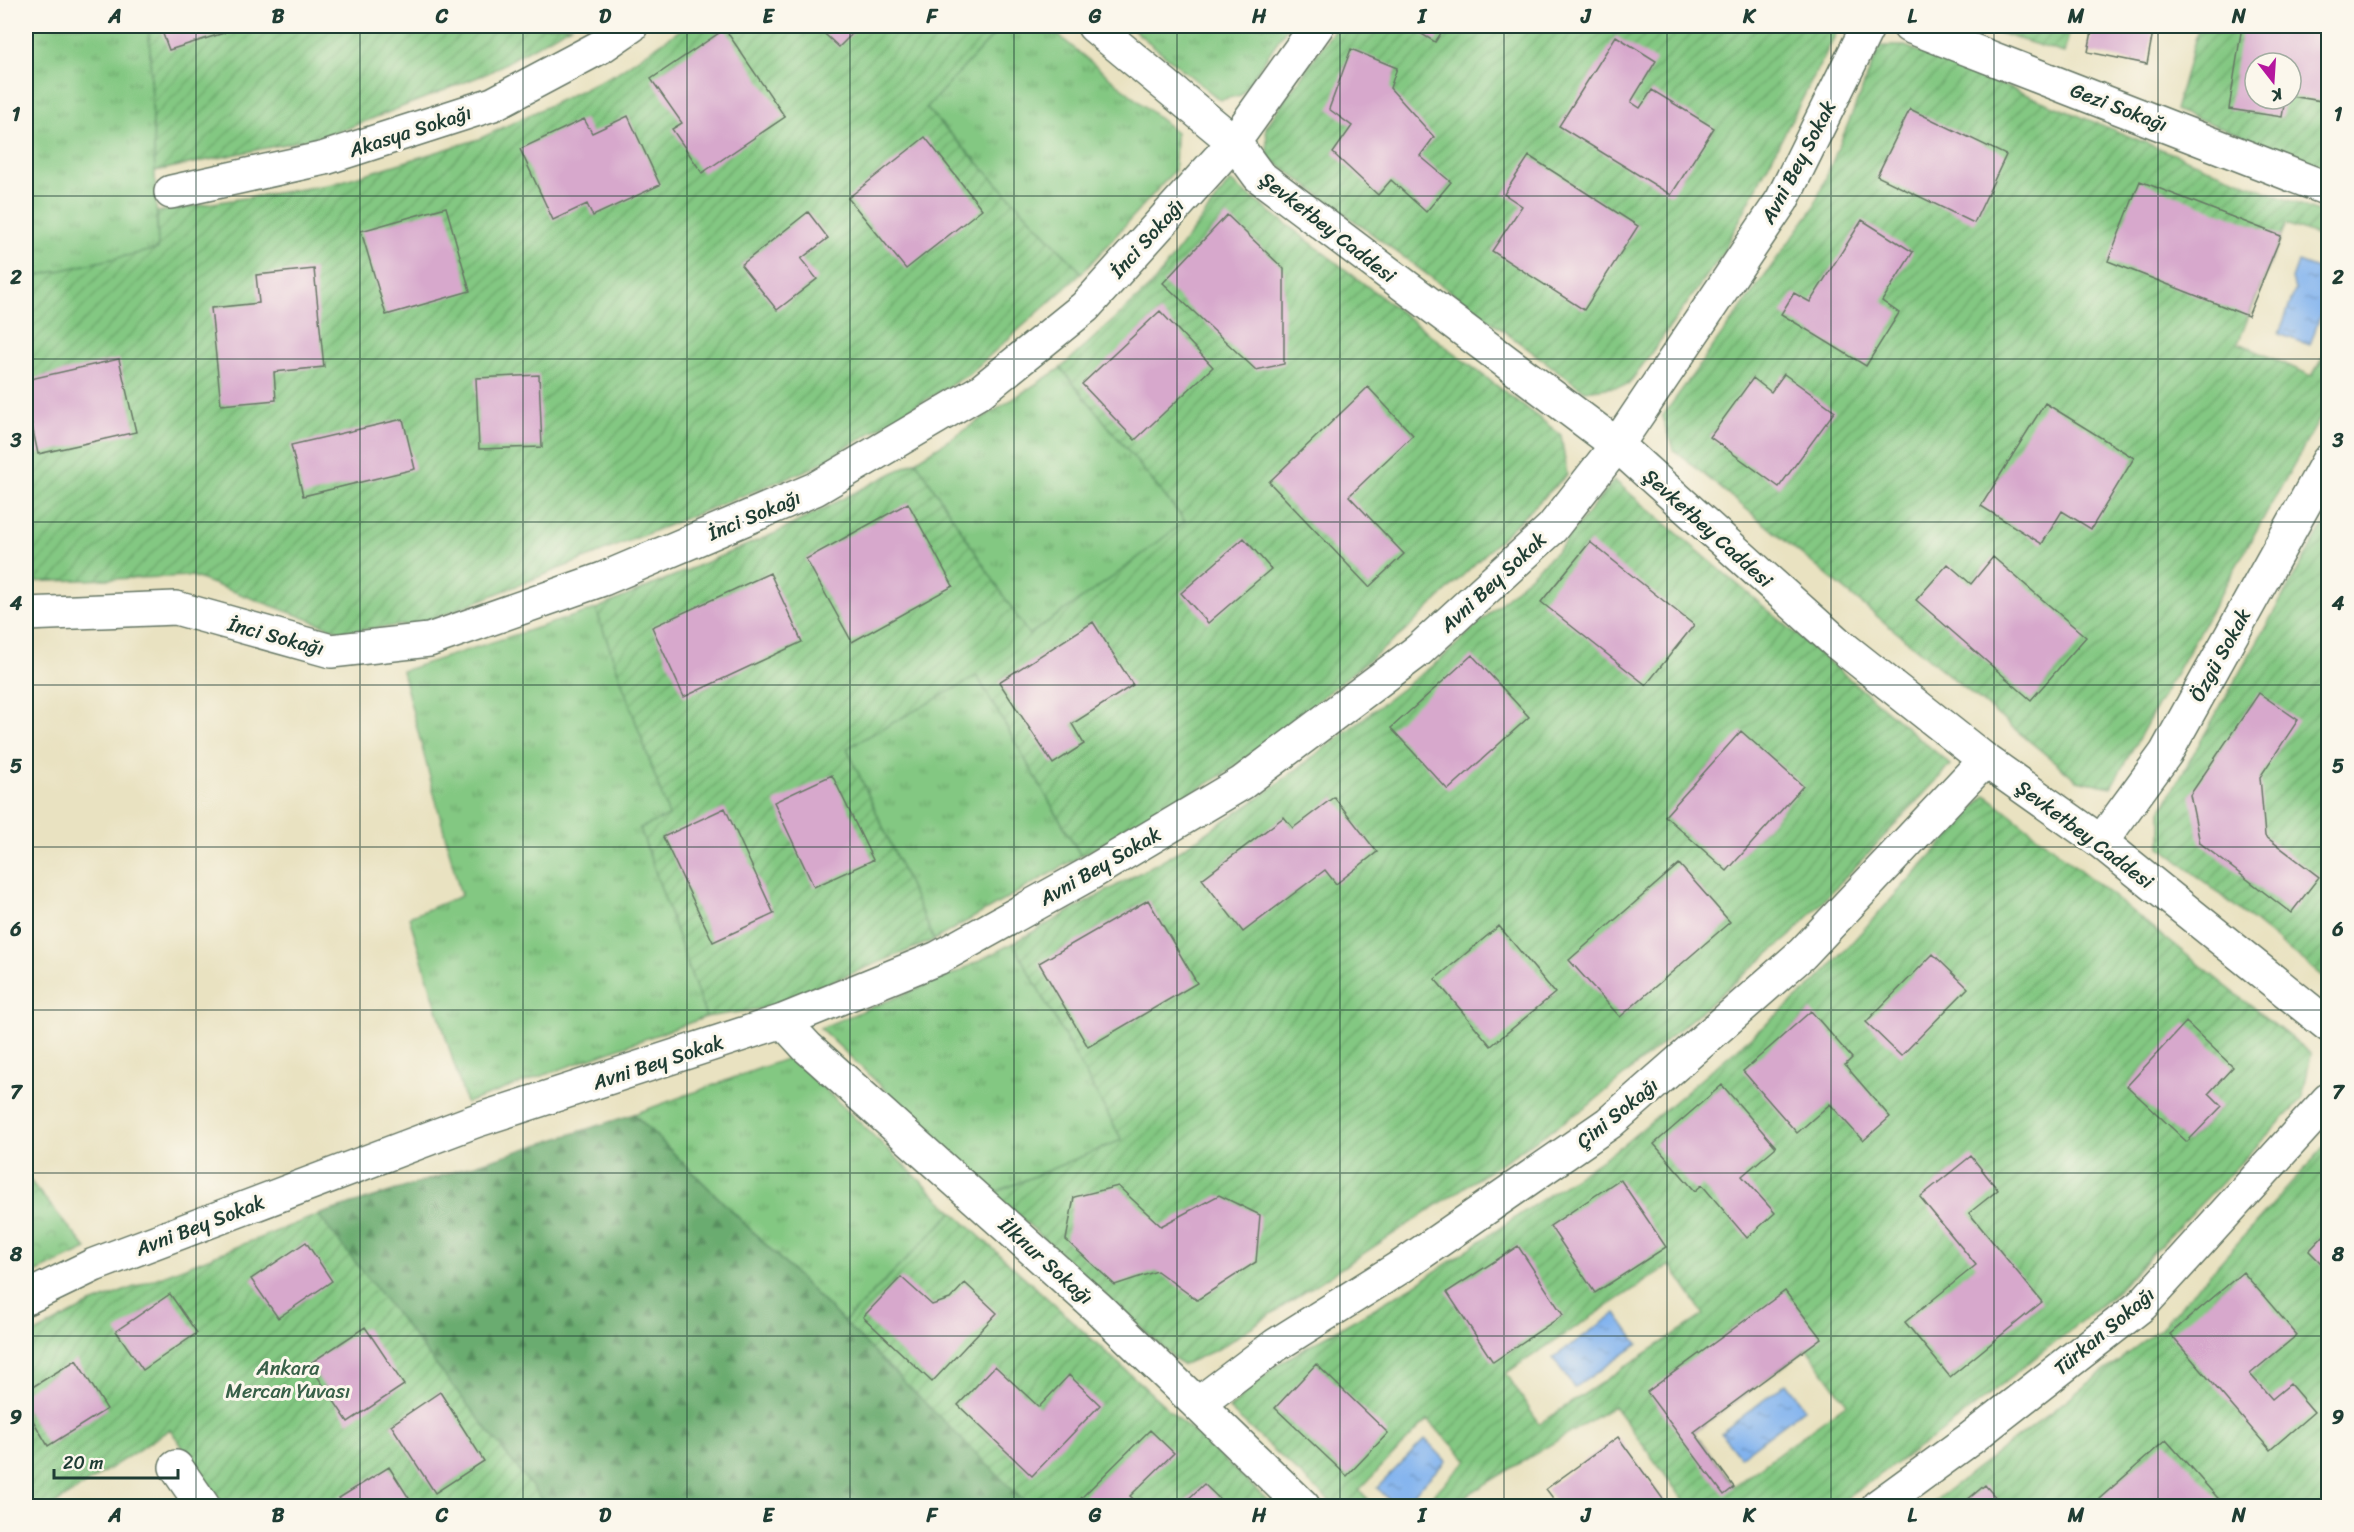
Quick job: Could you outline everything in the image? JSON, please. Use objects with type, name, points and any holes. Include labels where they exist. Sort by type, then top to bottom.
[{"type":"street","name":"Akasya Sokağı","points":[[171,192],[325,158],[493,104],[602,46],[630,26]]},
{"type":"street","name":"Şevketbey Caddesi","points":[[1094,26],[1234,142],[1259,176],[1617,446],[1836,642],[1985,760],[2101,842],[2328,1025]]},
{"type":"street","name":"İnci Sokağı","points":[[26,614],[176,608],[331,651],[429,640],[603,579],[815,489],[981,391],[1085,307],[1234,142],[1317,26]]},
{"type":"street","name":"Avni Bey Sokak","points":[[26,1298],[94,1265],[475,1121],[783,1021],[938,957],[1089,874],[1242,783],[1419,650],[1552,528],[1617,446],[1782,200],[1868,26]]},
{"type":"street","name":"Gezi Sokağı","points":[[1909,26],[2328,189]]},
{"type":"street","name":"Özgü Sokak","points":[[2101,842],[2166,753],[2328,461]]},
{"type":"street","name":"Çini Sokağı","points":[[1198,1404],[1276,1345],[1402,1266],[1609,1123],[1802,954],[1985,760]]},
{"type":"street","name":"İlknur Sokağı","points":[[783,1021],[807,1047],[1098,1308],[1304,1506]]},
{"type":"street","name":"Türkan Sokağı","points":[[1878,1506],[1970,1439],[2142,1305],[2328,1100]]},
{"type":"street","points":[[176,1467],[203,1506]]},
{"type":"green space","points":[[26,26],[149,26],[158,249],[26,278]]},
{"type":"green space","points":[[149,26],[571,26],[488,73],[333,134],[155,171]]},
{"type":"green space","points":[[686,26],[1002,26],[926,108],[1082,273],[968,375],[812,468],[423,623],[342,632],[192,576],[26,582],[26,278],[158,249],[157,212],[333,184],[479,139],[615,74]]},
{"type":"green space","points":[[1002,26],[1047,26],[1176,132],[1175,170],[1082,273],[926,108]]},
{"type":"green space","points":[[1129,26],[1288,26],[1241,95],[1220,100]]},
{"type":"green space","points":[[1337,26],[1840,26],[1721,256],[1628,385],[1585,391],[1268,157],[1266,127]]},
{"type":"green space","points":[[1976,26],[2071,26],[2064,53]]},
{"type":"green space","points":[[2199,26],[2328,26],[2328,168],[2175,110]]},
{"type":"green space","points":[[1880,46],[1905,46],[2328,216],[2328,240],[2286,224],[2238,343],[2312,376],[2325,353],[2328,353],[2328,404],[2111,787],[2077,780],[1673,449],[1662,417],[1813,209]]},
{"type":"green space","points":[[1230,181],[1561,435],[1567,475],[1403,633],[1228,772],[1081,856],[977,676],[847,748],[934,940],[766,1008],[706,1017],[640,828],[669,816],[596,609],[778,532],[916,461],[1029,635],[1113,577],[1185,521],[1061,368],[1152,285]]},
{"type":"green space","points":[[1061,368],[1185,521],[1113,577],[1028,635],[916,461]]},
{"type":"green space","points":[[1614,480],[1951,765],[1790,936],[1588,1106],[1218,1349],[1182,1365],[994,1193],[1122,1140],[1013,943],[1179,851],[1259,798],[1441,659],[1562,546]]},
{"type":"green space","points":[[2328,517],[2328,750],[2322,758],[2328,818],[2328,981],[2161,847],[2161,811]]},
{"type":"green space","points":[[596,609],[670,818],[640,828],[706,1017],[466,1103],[409,917],[461,896],[402,671]]},
{"type":"green space","points":[[977,676],[1081,856],[934,940],[847,748]]},
{"type":"green space","points":[[1986,795],[2311,1054],[2302,1099],[2110,1298],[1951,1425],[1835,1506],[1688,1506],[1614,1406],[1449,1506],[1422,1506],[1468,1460],[1427,1420],[1359,1490],[1375,1506],[1335,1506],[1229,1409],[1273,1367],[1418,1283],[1623,1145],[1816,982]],"holes":[[[1670,1265],[1704,1315],[1539,1424],[1506,1373]],[[1807,1349],[1847,1403],[1734,1486],[1694,1432]]]},
{"type":"green space","points":[[1013,943],[1122,1140],[994,1193],[820,1028],[954,974]]},
{"type":"green space","points":[[791,1057],[953,1212],[844,1322],[634,1114]]},
{"type":"green space","points":[[634,1114],[1029,1506],[547,1506],[318,1215]]},
{"type":"green space","points":[[2328,1143],[2328,1506],[1928,1506],[2161,1328]]},
{"type":"green space","points":[[26,1176],[87,1249],[26,1277]]},
{"type":"green space","points":[[953,1212],[1274,1506],[1029,1506],[844,1322]]},
{"type":"green space","name":"Ankara Mercan Yuvası","points":[[318,1215],[547,1506],[224,1506],[170,1429],[52,1506],[26,1506],[26,1338],[86,1306]]},
{"type":"water","points":[[2298,262],[2328,273],[2328,293],[2310,345],[2279,334],[2295,290],[2292,279]]},
{"type":"water","points":[[1616,1313],[1638,1344],[1574,1388],[1553,1358]]},
{"type":"water","points":[[1786,1383],[1805,1408],[1740,1457],[1721,1433]]},
{"type":"water","points":[[1425,1439],[1446,1461],[1401,1506],[1396,1506],[1377,1488]]},
{"type":"building","points":[[160,26],[222,26],[224,33],[169,50]]},
{"type":"building","points":[[816,26],[860,26],[839,47]]},
{"type":"building","points":[[1408,26],[1446,26],[1435,42]]},
{"type":"building","points":[[2093,26],[2154,26],[2147,64],[2088,52]]},
{"type":"building","points":[[2242,26],[2328,26],[2328,102],[2303,98],[2303,51],[2243,51],[2243,111],[2283,111],[2282,117],[2229,109]]},
{"type":"building","points":[[725,29],[785,117],[702,173],[672,129],[682,123],[651,79]]},
{"type":"building","points":[[1616,36],[1656,61],[1631,102],[1640,108],[1652,90],[1714,128],[1671,195],[1559,126]]},
{"type":"building","points":[[1351,49],[1397,68],[1390,88],[1434,137],[1420,156],[1451,182],[1426,212],[1391,180],[1378,195],[1333,153],[1352,126],[1329,109]]},
{"type":"building","points":[[1910,109],[2006,155],[1974,223],[1877,176]]},
{"type":"building","points":[[628,116],[660,185],[593,216],[587,204],[553,220],[520,149],[584,119],[592,133]]},
{"type":"building","points":[[925,137],[982,209],[906,269],[848,198]]},
{"type":"building","points":[[1529,156],[1638,226],[1584,310],[1492,251],[1522,206],[1504,194]]},
{"type":"building","points":[[2140,181],[2281,236],[2248,316],[2108,261]]},
{"type":"building","points":[[446,207],[470,291],[386,315],[361,231]]},
{"type":"building","points":[[808,212],[828,238],[801,259],[817,279],[777,310],[741,265]]},
{"type":"building","points":[[1227,215],[1284,269],[1284,364],[1256,370],[1163,283]]},
{"type":"building","points":[[1862,220],[1913,252],[1882,301],[1899,313],[1866,366],[1781,314],[1794,293],[1810,302]]},
{"type":"building","points":[[314,269],[324,367],[274,372],[276,400],[221,405],[211,308],[259,303],[256,275]]},
{"type":"building","points":[[1160,311],[1213,367],[1135,440],[1082,384]]},
{"type":"building","points":[[119,359],[136,432],[38,454],[26,397],[26,380]]},
{"type":"building","points":[[1784,374],[1835,411],[1779,487],[1710,437],[1753,378],[1771,392]]},
{"type":"building","points":[[539,375],[542,447],[479,449],[476,378]]},
{"type":"building","points":[[1368,387],[1413,435],[1349,496],[1404,554],[1369,587],[1269,482]]},
{"type":"building","points":[[2045,403],[2134,458],[2091,529],[2062,511],[2042,544],[1981,506]]},
{"type":"building","points":[[403,419],[415,469],[303,496],[291,445]]},
{"type":"building","points":[[908,503],[953,586],[852,642],[806,559]]},
{"type":"building","points":[[1244,538],[1271,569],[1208,623],[1181,593]]},
{"type":"building","points":[[1590,542],[1694,625],[1646,685],[1541,602]]},
{"type":"building","points":[[1993,557],[2086,637],[2031,700],[1916,600],[1948,564],[1971,584]]},
{"type":"building","points":[[770,573],[802,642],[684,697],[652,627]]},
{"type":"building","points":[[1093,622],[1133,685],[1072,724],[1084,744],[1053,764],[999,682]]},
{"type":"building","points":[[1472,655],[1529,717],[1448,790],[1391,728]]},
{"type":"building","points":[[2259,693],[2298,720],[2260,777],[2265,836],[2319,877],[2291,913],[2200,843],[2190,795]]},
{"type":"building","points":[[1741,731],[1803,786],[1727,871],[1665,816]]},
{"type":"building","points":[[832,775],[873,860],[814,887],[774,802]]},
{"type":"building","points":[[1334,797],[1377,852],[1336,884],[1325,870],[1243,932],[1202,879],[1284,817],[1293,828]]},
{"type":"building","points":[[725,808],[774,914],[713,942],[663,837]]},
{"type":"building","points":[[1679,864],[1730,922],[1620,1017],[1569,960]]},
{"type":"building","points":[[1148,900],[1197,983],[1088,1047],[1039,963]]},
{"type":"building","points":[[1499,926],[1555,993],[1491,1046],[1435,979]]},
{"type":"building","points":[[1933,954],[1968,988],[1901,1056],[1866,1022]]},
{"type":"building","points":[[1811,1011],[1852,1058],[1845,1065],[1890,1117],[1863,1141],[1830,1104],[1797,1133],[1743,1071]]},
{"type":"building","points":[[2186,1022],[2233,1067],[2209,1093],[2222,1106],[2187,1142],[2127,1086]]},
{"type":"building","points":[[1722,1085],[1776,1147],[1742,1176],[1775,1213],[1747,1238],[1702,1185],[1695,1191],[1654,1144]]},
{"type":"building","points":[[1971,1156],[1998,1190],[1969,1213],[2042,1302],[1950,1377],[1905,1322],[1976,1265],[1920,1197]]},
{"type":"building","points":[[1620,1179],[1666,1247],[1595,1293],[1550,1226]]},
{"type":"building","points":[[1118,1186],[1161,1226],[1219,1195],[1260,1215],[1256,1262],[1197,1300],[1157,1271],[1115,1285],[1066,1240],[1074,1197]]},
{"type":"building","points":[[2328,1231],[2328,1270],[2309,1251]]},
{"type":"building","points":[[306,1242],[332,1281],[278,1318],[251,1279]]},
{"type":"building","points":[[1518,1246],[1563,1315],[1493,1362],[1447,1292]]},
{"type":"building","points":[[2243,1272],[2297,1335],[2250,1374],[2272,1399],[2290,1384],[2314,1412],[2270,1450],[2170,1334]]},
{"type":"building","points":[[901,1277],[932,1305],[950,1299],[965,1283],[997,1313],[932,1382],[863,1317]]},
{"type":"building","points":[[1785,1291],[1821,1338],[1694,1432],[1734,1487],[1724,1495],[1647,1392]]},
{"type":"building","points":[[170,1294],[197,1333],[143,1370],[116,1331]]},
{"type":"building","points":[[365,1327],[404,1385],[348,1422],[309,1364]]},
{"type":"building","points":[[76,1360],[107,1409],[48,1446],[26,1409],[26,1391]]},
{"type":"building","points":[[1316,1364],[1388,1433],[1347,1476],[1275,1408]]},
{"type":"building","points":[[995,1366],[1039,1407],[1069,1375],[1100,1405],[1032,1476],[958,1405]]},
{"type":"building","points":[[440,1392],[484,1461],[435,1493],[391,1425]]},
{"type":"building","points":[[1150,1430],[1174,1453],[1130,1496],[1141,1506],[1073,1506]]},
{"type":"building","points":[[1618,1437],[1668,1506],[1559,1506],[1546,1489]]},
{"type":"building","points":[[2166,1440],[2225,1506],[2091,1506]]},
{"type":"building","points":[[389,1467],[414,1506],[345,1506],[339,1498]]},
{"type":"building","points":[[1204,1484],[1227,1506],[1181,1506]]},
{"type":"building","points":[[1985,1485],[2003,1506],[1960,1506]]}]
